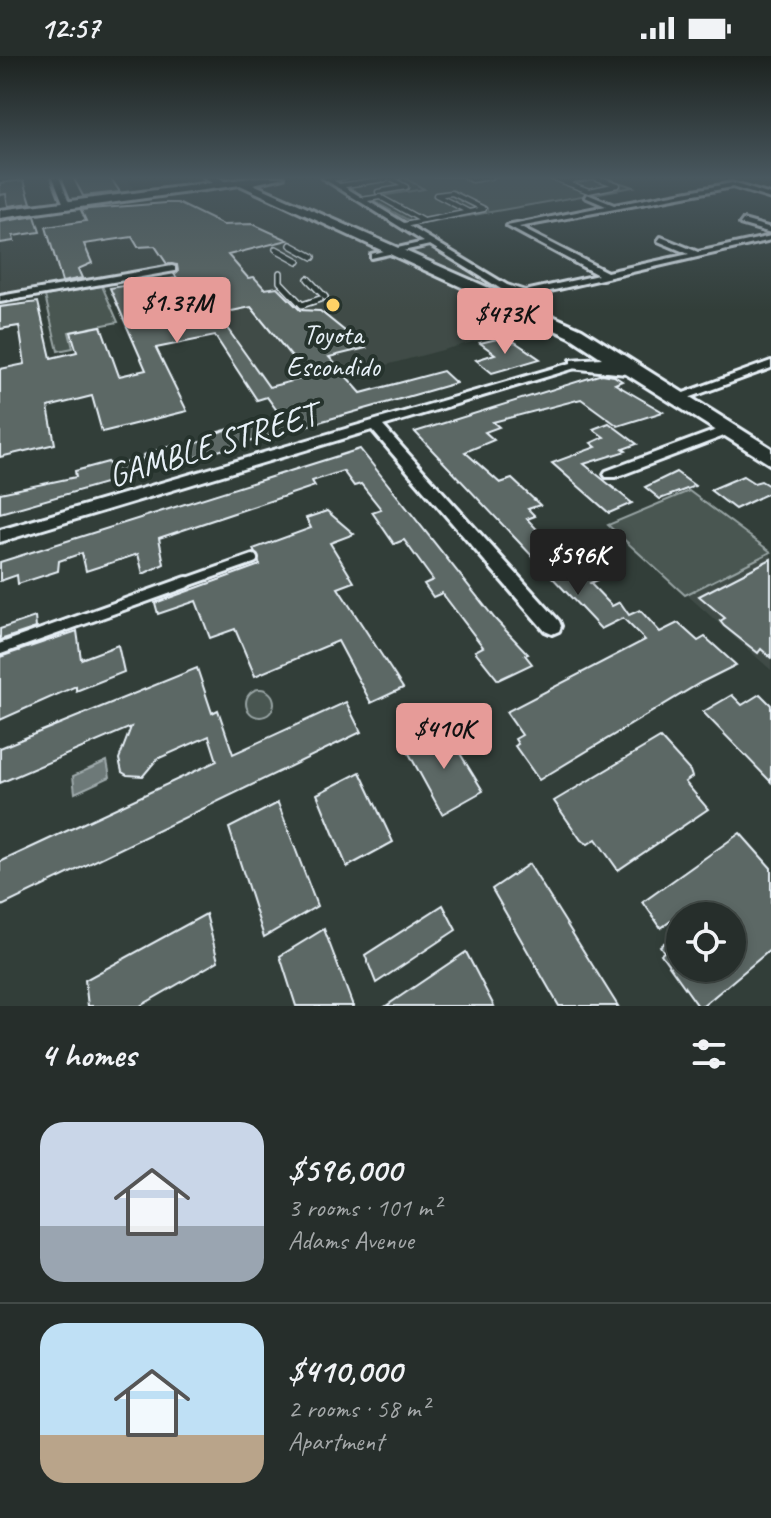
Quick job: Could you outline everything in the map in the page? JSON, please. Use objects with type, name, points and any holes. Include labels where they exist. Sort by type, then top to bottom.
[{"type":"main road","points":[[308,221],[374,256],[540,326],[676,398]]},
{"type":"main road","points":[[325,221],[576,333],[771,458]]},
{"type":"main road","points":[[578,364],[601,363],[622,369]]},
{"type":"street","points":[[398,221],[504,287],[532,294],[771,238]]},
{"type":"street","points":[[536,221],[511,226],[607,276]]},
{"type":"street","points":[[743,222],[771,231]]},
{"type":"street","points":[[661,239],[698,255]]},
{"type":"street","points":[[374,256],[432,242]]},
{"type":"street","points":[[0,299],[172,269]]},
{"type":"street","name":"GAMBLE STREET","points":[[0,536],[578,364]]},
{"type":"street","points":[[676,398],[770,365]]},
{"type":"street","points":[[375,425],[552,626]]},
{"type":"street","points":[[611,474],[727,430]]},
{"type":"lane","points":[[404,225],[422,221]]},
{"type":"lane","points":[[291,245],[313,257]]},
{"type":"lane","points":[[276,249],[298,261]]},
{"type":"lane","points":[[280,273],[280,282],[302,305],[323,298],[308,279]]},
{"type":"lane","points":[[0,649],[253,559]]},
{"type":"shaded area","name":"Toyota Escondido","points":[[0,221],[439,221],[408,227],[556,320],[258,399],[172,269],[0,299]]},
{"type":"shaded area","points":[[410,221],[438,221],[417,225]]},
{"type":"shaded area","points":[[102,286],[118,322],[69,332],[73,348],[58,351],[45,296]]},
{"type":"shaded area","points":[[689,491],[771,552],[685,595],[608,525]]},
{"type":"shaded area","points":[[771,552],[771,670],[686,594]]},
{"type":"shaded area","points":[[260,689],[270,693],[274,703],[270,713],[260,717],[250,713],[246,703],[250,693]]},
{"type":"shaded area","points":[[107,761],[110,777],[75,793],[73,776]]},
{"type":"building","points":[[37,221],[40,232],[13,236],[14,241],[0,243],[0,222]]},
{"type":"building","points":[[84,221],[253,224],[288,240],[228,255],[248,278],[254,277],[265,289],[277,287],[300,310],[320,311],[366,348],[329,357],[361,393],[443,371],[456,383],[0,513],[0,493],[76,477],[75,471],[108,462],[110,467],[144,458],[143,455],[175,444],[177,449],[207,440],[205,436],[247,424],[250,428],[283,419],[267,397],[257,400],[215,336],[156,348],[187,411],[102,432],[92,396],[48,407],[55,444],[0,457],[0,369],[25,364],[19,326],[0,329],[0,307],[38,302],[51,358],[77,352],[71,332],[101,326],[119,376],[146,370],[110,288],[177,278],[174,274],[178,271],[177,265],[167,264],[155,246],[138,247],[132,237],[84,244],[92,263],[78,269],[82,278],[62,282],[46,227]],"holes":[[[251,307],[308,377],[269,387],[217,314]]]},
{"type":"building","points":[[501,338],[509,343],[515,342],[540,359],[492,373],[476,360],[495,354],[480,343]]},
{"type":"building","points":[[602,374],[614,376],[622,381],[615,384],[663,412],[618,426],[581,399],[493,422],[499,427],[485,432],[494,440],[465,452],[500,483],[512,479],[540,505],[528,509],[535,516],[527,519],[552,545],[562,541],[572,551],[569,552],[597,580],[590,583],[612,606],[620,602],[629,615],[640,610],[660,632],[678,623],[698,641],[705,637],[736,665],[700,683],[539,780],[515,746],[518,744],[515,739],[522,735],[506,712],[645,640],[623,618],[601,629],[415,432]]},
{"type":"building","points":[[609,423],[637,444],[623,449],[626,451],[584,464],[632,503],[609,513],[552,463],[596,447],[591,443],[604,437],[593,429]]},
{"type":"building","points":[[360,449],[495,619],[528,654],[525,655],[532,664],[498,680],[475,651],[483,647],[442,593],[433,597],[424,584],[433,580],[404,540],[394,544],[372,512],[381,509],[361,484],[354,486],[343,471],[312,481],[315,486],[159,538],[164,564],[143,574],[138,554],[86,571],[82,553],[59,561],[58,571],[18,584],[17,575],[0,581],[0,562]]},
{"type":"building","points":[[676,472],[695,486],[660,499],[645,487]]},
{"type":"building","points":[[743,476],[754,483],[761,481],[771,487],[771,492],[735,509],[710,490]]},
{"type":"building","points":[[327,511],[354,534],[330,543],[354,582],[338,588],[403,688],[371,703],[338,641],[255,676],[235,629],[210,638],[196,601],[158,614],[155,603],[260,565],[253,549],[311,528],[306,518]]},
{"type":"building","points":[[771,559],[771,658],[761,649],[758,653],[724,626],[720,621],[725,618],[699,596]]},
{"type":"building","points":[[35,617],[36,628],[0,640],[0,629]]},
{"type":"building","points":[[77,631],[81,659],[118,645],[124,672],[76,691],[76,686],[0,720],[0,657]]},
{"type":"building","points":[[197,668],[212,713],[218,710],[233,754],[346,702],[361,732],[0,907],[0,862],[217,761],[209,736],[157,759],[143,776],[127,775],[122,772],[119,759],[131,727],[0,783],[0,748]]},
{"type":"building","points":[[760,694],[771,705],[771,782],[703,712],[732,695],[742,705]]},
{"type":"building","points":[[445,729],[483,791],[442,814],[406,748]]},
{"type":"building","points":[[660,738],[690,771],[692,777],[685,782],[708,809],[618,870],[596,839],[588,844],[581,840],[554,801]]},
{"type":"building","points":[[360,772],[393,842],[347,867],[317,794]]},
{"type":"building","points":[[278,803],[317,906],[264,937],[229,828]]},
{"type":"building","points":[[740,833],[771,868],[771,949],[746,970],[746,902],[666,902],[666,924],[661,928],[643,902]]},
{"type":"building","points":[[529,864],[618,1006],[559,1006],[492,889]]},
{"type":"building","points":[[443,905],[456,930],[376,983],[365,955]]},
{"type":"building","points":[[206,914],[218,961],[140,1006],[88,1006],[85,980]]},
{"type":"building","points":[[324,929],[353,1006],[296,1006],[280,956]]},
{"type":"building","points":[[666,942],[666,961],[661,954],[664,952],[660,946]]},
{"type":"building","points":[[466,952],[494,1006],[386,1006]]},
{"type":"building","points":[[681,982],[732,982],[703,1006],[698,1006]]},
{"type":"place","name":"Toyota Escondido","points":[[333,305]]}]
